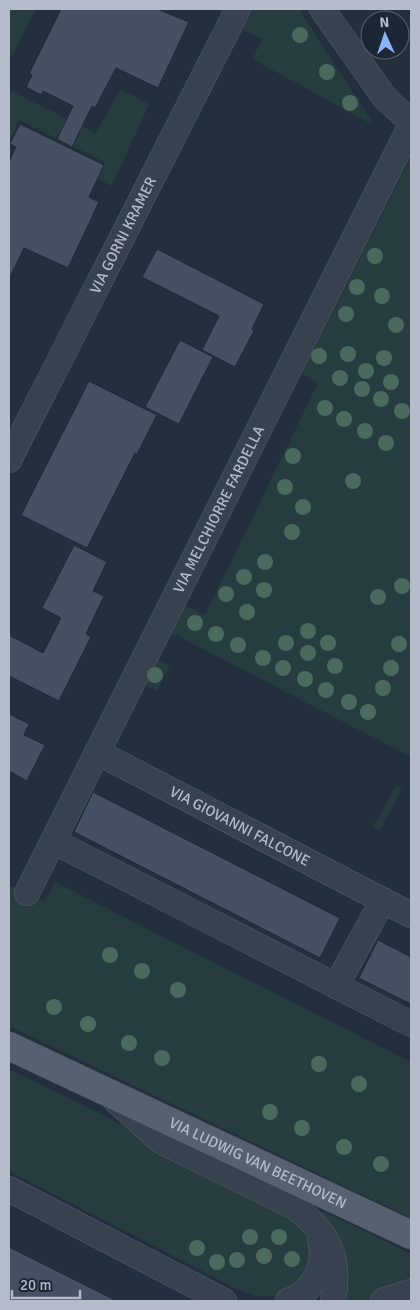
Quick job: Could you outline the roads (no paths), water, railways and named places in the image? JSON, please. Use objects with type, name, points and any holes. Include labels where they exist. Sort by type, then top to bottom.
[{"type":"main road","name":"VIA LUDWIG VAN BEETHOVEN","points":[[9,1046],[411,1235]]},
{"type":"street","name":"VIA GORNI KRAMER","points":[[9,460],[238,9]]},
{"type":"street","points":[[322,9],[385,98],[411,124]]},
{"type":"street","name":"VIA MELCHIORRE FARDELLA","points":[[27,893],[411,124]]},
{"type":"street","name":"VIA GIOVANNI FALCONE","points":[[97,752],[411,914]]},
{"type":"street","points":[[53,841],[411,1024]]},
{"type":"street","points":[[336,986],[383,900]]},
{"type":"street","name":"VIA LUDWIG VAN BEETHOVEN","points":[[104,1090],[161,1141],[294,1206],[316,1225],[327,1240],[334,1256],[336,1268],[333,1301]]},
{"type":"street","points":[[9,1190],[224,1301]]},
{"type":"street","name":"VIA LUDWIG VAN BEETHOVEN","points":[[288,1301],[305,1292],[312,1284],[318,1271],[322,1251],[316,1225]]},
{"type":"street","points":[[383,1301],[411,1292]]}]
